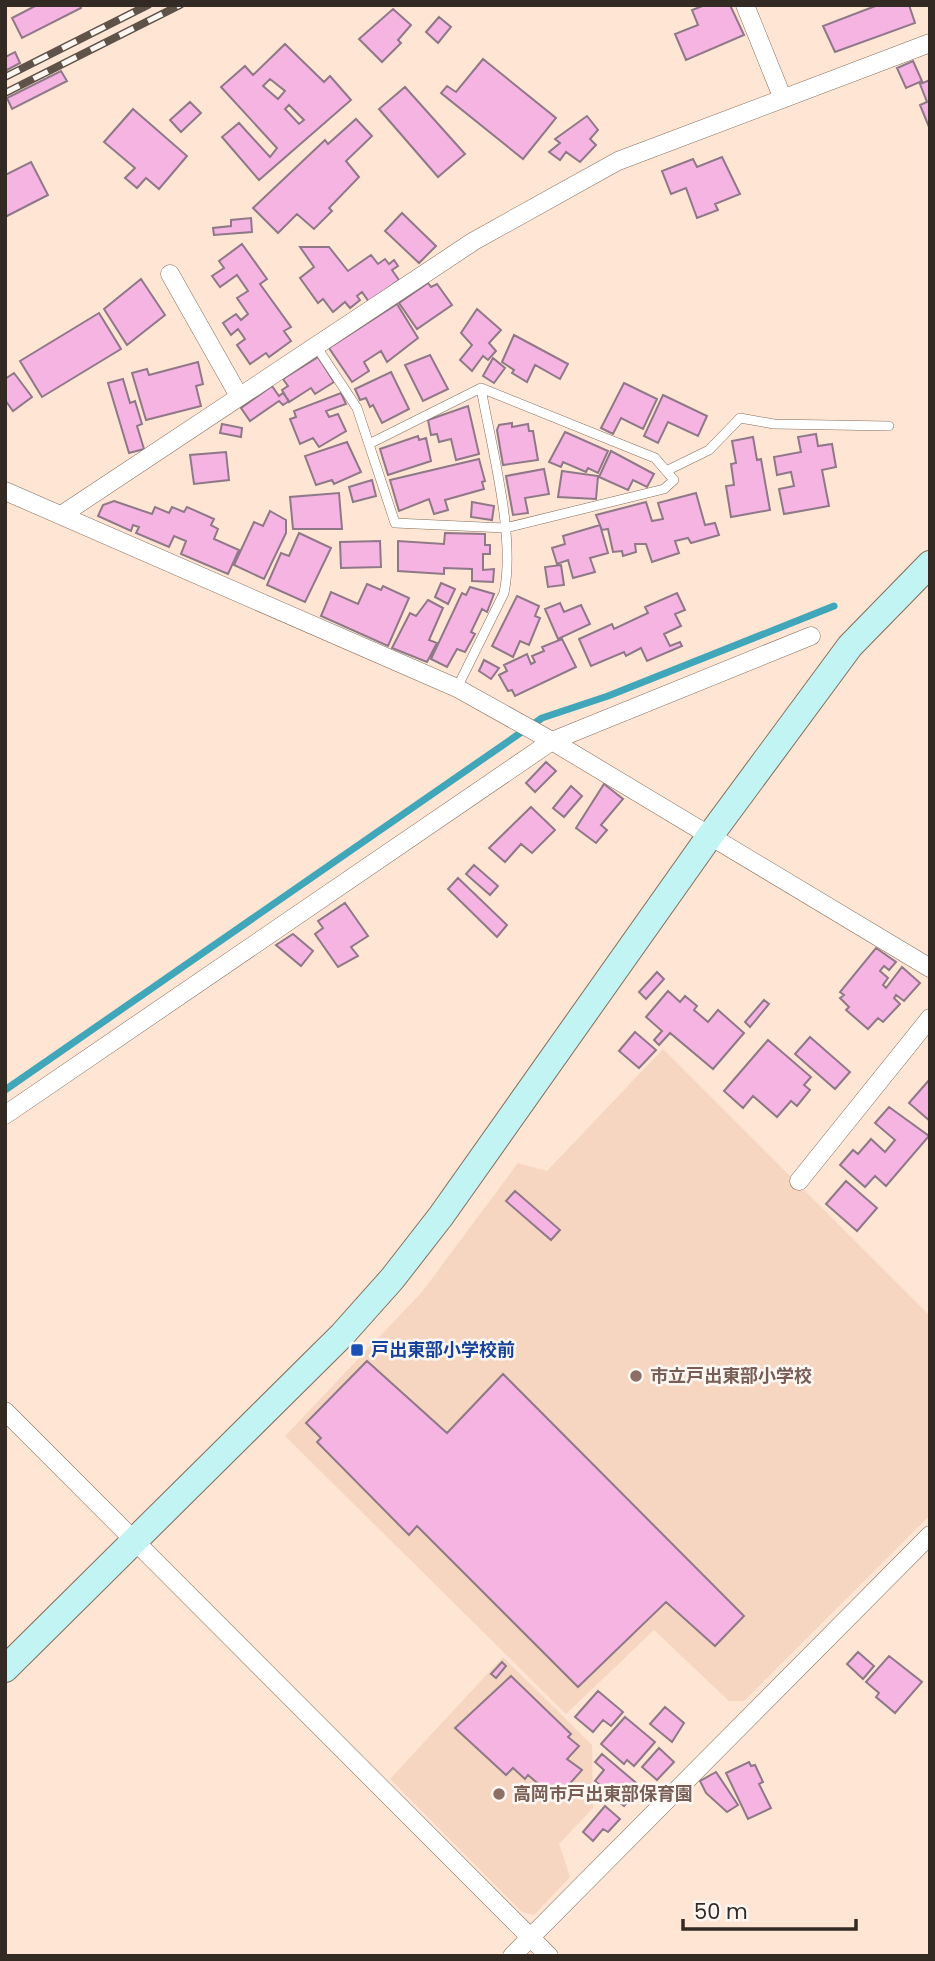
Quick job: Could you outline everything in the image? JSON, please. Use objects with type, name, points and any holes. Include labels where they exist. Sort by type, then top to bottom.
[{"type":"street","points":[[745,5],[783,99]]},
{"type":"street","points":[[63,514],[474,241],[618,161],[930,43]]},
{"type":"street","points":[[170,274],[239,396]]},
{"type":"street","points":[[5,491],[457,688],[544,737],[930,968]]},
{"type":"street","points":[[5,1669],[342,1335],[392,1279],[441,1216],[709,837],[850,646],[930,564]]},
{"type":"street","points":[[5,1115],[544,737],[811,636]]},
{"type":"street","points":[[799,1181],[930,1018]]},
{"type":"street","points":[[5,1411],[549,1956]]},
{"type":"street","points":[[512,1956],[930,1535]]},
{"type":"lane","points":[[316,346],[349,393],[395,523],[505,528],[664,489],[674,480],[655,458],[481,388],[369,444]]},
{"type":"lane","points":[[457,688],[504,593],[505,528],[481,388]]},
{"type":"lane","points":[[666,471],[709,450],[740,418],[774,424],[888,426]]},
{"type":"shaded area","name":"市立戸出東部小学校","points":[[663,1049],[930,1316],[930,1515],[744,1701],[729,1701],[654,1630],[566,1714],[285,1436],[422,1292],[518,1163],[547,1171]]},
{"type":"shaded area","name":"高岡市戸出東部保育園","points":[[503,1657],[592,1745],[593,1808],[559,1844],[570,1877],[534,1915],[522,1912],[390,1779]]},
{"type":"building","points":[[37,5],[80,5],[81,8],[22,38],[12,18]]},
{"type":"building","points":[[705,5],[730,5],[744,35],[686,60],[675,34],[698,25],[692,10]]},
{"type":"building","points":[[878,5],[909,5],[915,23],[835,52],[823,26]]},
{"type":"building","points":[[393,9],[411,25],[398,40],[401,43],[382,62],[359,39]]},
{"type":"building","points":[[439,17],[451,27],[438,43],[426,32]]},
{"type":"building","points":[[285,44],[324,82],[330,76],[351,100],[259,180],[222,137],[239,123],[270,157],[277,148],[221,87],[245,66],[253,75]],"holes":[[[270,79],[285,91],[278,99],[263,86]],[[289,105],[304,120],[299,124],[285,109]]]},
{"type":"building","points":[[15,52],[20,63],[5,71],[5,57]]},
{"type":"building","points":[[483,59],[556,118],[523,159],[441,93],[447,86],[456,92]]},
{"type":"building","points":[[913,61],[922,81],[906,88],[897,68]]},
{"type":"building","points":[[61,71],[67,81],[12,109],[7,98]]},
{"type":"building","points":[[930,80],[929,127],[920,105],[927,102],[920,84]]},
{"type":"building","points":[[405,87],[465,154],[438,177],[379,109]]},
{"type":"building","points":[[190,102],[201,113],[181,132],[170,120]]},
{"type":"building","points":[[133,109],[187,156],[159,189],[146,178],[137,188],[125,178],[135,168],[104,142]]},
{"type":"building","points":[[587,116],[598,130],[590,139],[596,145],[580,162],[566,152],[560,160],[549,152],[560,143],[555,139]]},
{"type":"building","points":[[356,119],[372,136],[346,161],[359,177],[329,208],[332,211],[314,229],[297,214],[278,233],[253,208],[325,140],[328,144]]},
{"type":"building","points":[[722,157],[740,194],[715,204],[718,210],[697,218],[686,188],[671,194],[662,171],[693,159],[697,167]]},
{"type":"building","points":[[31,162],[48,195],[5,217],[5,175]]},
{"type":"building","points":[[402,213],[436,246],[419,263],[385,231]]},
{"type":"building","points":[[251,218],[252,232],[214,235],[213,228],[231,226],[231,220]]},
{"type":"building","points":[[242,244],[267,279],[260,284],[291,327],[284,331],[291,341],[269,357],[266,353],[250,364],[237,345],[245,339],[238,329],[231,335],[223,323],[236,314],[241,320],[248,314],[237,298],[248,291],[237,275],[220,287],[212,276],[224,268],[219,261]]},
{"type":"building","points":[[300,247],[329,247],[348,271],[371,255],[378,264],[385,259],[389,264],[394,260],[398,266],[392,270],[399,280],[369,302],[362,292],[357,296],[360,300],[350,308],[345,302],[333,312],[323,299],[318,303],[300,278],[314,267]]},
{"type":"building","points":[[141,279],[165,315],[127,345],[104,309]]},
{"type":"building","points":[[428,283],[431,287],[437,284],[452,305],[417,329],[399,303]]},
{"type":"building","points":[[397,304],[418,338],[387,362],[381,351],[364,362],[369,371],[352,382],[329,348]]},
{"type":"building","points":[[477,309],[501,330],[489,343],[496,351],[488,360],[483,356],[472,371],[460,360],[472,345],[461,333]]},
{"type":"building","points":[[99,313],[121,349],[42,397],[20,361]]},
{"type":"building","points":[[514,335],[568,364],[560,379],[535,365],[527,382],[512,373],[514,370],[502,362]]},
{"type":"building","points":[[430,355],[448,389],[423,401],[405,365]]},
{"type":"building","points":[[318,357],[334,382],[315,394],[311,388],[289,402],[282,390],[288,386],[283,379]]},
{"type":"building","points":[[493,358],[505,368],[494,383],[483,376]]},
{"type":"building","points":[[198,362],[203,384],[196,386],[201,406],[146,420],[132,373],[147,369],[149,375]]},
{"type":"building","points":[[391,372],[409,409],[382,423],[373,405],[370,407],[366,398],[360,400],[355,389]]},
{"type":"building","points":[[14,373],[32,397],[13,411],[5,400],[5,379]]},
{"type":"building","points":[[123,379],[130,403],[135,401],[142,424],[137,426],[144,449],[129,453],[108,383]]},
{"type":"building","points":[[624,383],[657,399],[643,429],[621,418],[613,434],[601,428]]},
{"type":"building","points":[[272,386],[279,396],[283,393],[289,401],[283,405],[279,401],[250,421],[241,408]]},
{"type":"building","points":[[341,393],[346,404],[326,411],[329,417],[338,414],[346,431],[319,447],[313,438],[300,444],[290,419],[296,417],[294,411]]},
{"type":"building","points":[[663,395],[707,416],[698,436],[668,422],[658,443],[644,436]]},
{"type":"building","points":[[468,406],[479,454],[456,460],[451,439],[439,442],[437,434],[431,435],[428,420]]},
{"type":"building","points":[[512,423],[512,427],[528,424],[529,431],[533,431],[538,460],[503,465],[497,430],[499,425]]},
{"type":"building","points":[[222,424],[242,428],[241,437],[220,433]]},
{"type":"building","points":[[565,432],[608,451],[598,473],[588,468],[586,472],[563,462],[561,467],[549,462]]},
{"type":"building","points":[[816,434],[818,446],[832,444],[836,467],[822,470],[829,506],[784,514],[779,489],[794,486],[791,472],[777,475],[774,457],[801,452],[798,437]]},
{"type":"building","points":[[418,436],[419,440],[426,438],[431,461],[388,475],[380,449]]},
{"type":"building","points":[[753,437],[757,460],[761,459],[770,510],[731,517],[726,486],[734,485],[731,464],[736,463],[732,441]]},
{"type":"building","points":[[347,442],[361,472],[334,484],[332,480],[316,485],[305,456]]},
{"type":"building","points":[[611,451],[654,474],[647,487],[633,480],[628,490],[599,477]]},
{"type":"building","points":[[226,452],[229,480],[194,484],[190,455]]},
{"type":"building","points":[[479,459],[485,481],[482,482],[484,489],[445,500],[448,510],[434,514],[429,499],[399,511],[390,480]]},
{"type":"building","points":[[544,469],[549,494],[525,498],[528,513],[513,515],[506,476]]},
{"type":"building","points":[[562,471],[598,476],[596,499],[558,497]]},
{"type":"building","points":[[372,480],[376,496],[353,502],[349,487]]},
{"type":"building","points":[[339,493],[342,529],[293,529],[290,497]]},
{"type":"building","points":[[696,493],[705,525],[715,523],[719,535],[691,543],[688,538],[675,541],[679,553],[652,562],[646,544],[635,544],[636,552],[623,556],[622,551],[613,552],[608,529],[602,530],[596,515],[646,502],[652,521],[663,519],[658,503]]},
{"type":"building","points":[[114,501],[152,514],[155,507],[169,513],[172,507],[184,512],[187,507],[214,519],[211,525],[218,529],[214,539],[239,550],[228,574],[181,554],[186,541],[174,536],[169,547],[136,533],[139,527],[133,525],[131,531],[98,516],[103,505]]},
{"type":"building","points":[[472,502],[494,506],[492,520],[471,517]]},
{"type":"building","points":[[270,511],[286,520],[286,533],[264,579],[234,565],[254,522],[263,526]]},
{"type":"building","points":[[600,525],[608,553],[590,558],[595,572],[573,578],[568,560],[557,564],[552,548],[565,544],[563,536]]},
{"type":"building","points":[[299,533],[331,548],[305,602],[267,585],[281,553],[289,556]]},
{"type":"building","points":[[445,533],[485,534],[485,545],[490,545],[490,554],[483,554],[483,570],[494,569],[493,582],[472,581],[472,569],[444,568],[444,574],[398,571],[398,541],[444,544]]},
{"type":"building","points":[[380,541],[381,567],[341,568],[340,542]]},
{"type":"building","points":[[561,565],[564,585],[548,587],[545,567]]},
{"type":"building","points":[[441,583],[455,589],[448,604],[435,597]]},
{"type":"building","points":[[367,584],[381,590],[383,586],[409,598],[388,646],[321,616],[331,592],[358,604]]},
{"type":"building","points":[[470,587],[494,594],[487,612],[482,609],[471,632],[475,634],[465,652],[457,649],[447,667],[431,659],[462,593],[466,595]]},
{"type":"building","points":[[677,593],[685,610],[675,614],[681,626],[664,634],[670,646],[680,642],[682,646],[647,661],[641,648],[626,656],[624,652],[591,666],[579,639],[612,624],[614,629],[648,613],[645,607]]},
{"type":"building","points":[[517,596],[539,606],[535,616],[540,618],[529,645],[520,641],[513,657],[492,646]]},
{"type":"building","points":[[428,600],[443,608],[429,640],[437,643],[427,662],[392,648],[410,613],[416,616]]},
{"type":"building","points":[[560,603],[564,612],[581,605],[590,624],[558,639],[545,609]]},
{"type":"building","points":[[562,639],[576,667],[515,696],[512,690],[508,691],[499,675],[507,671],[504,665],[527,654],[531,664],[535,662],[532,656],[544,651],[542,647]]},
{"type":"building","points":[[484,660],[499,668],[491,679],[479,671]]},
{"type":"building","points":[[546,762],[556,771],[535,792],[526,783]]},
{"type":"building","points":[[604,784],[623,799],[601,825],[607,830],[596,843],[576,828]]},
{"type":"building","points":[[571,786],[582,796],[564,817],[553,808]]},
{"type":"building","points":[[531,807],[555,830],[532,853],[521,844],[505,862],[489,848]]},
{"type":"building","points":[[474,865],[498,886],[490,895],[466,874]]},
{"type":"building","points":[[458,878],[507,925],[497,937],[448,889]]},
{"type":"building","points":[[345,903],[368,936],[351,947],[358,956],[338,967],[315,934],[323,928],[318,921]]},
{"type":"building","points":[[293,934],[313,951],[301,966],[276,945]]},
{"type":"building","points":[[876,948],[896,962],[889,970],[884,966],[880,971],[888,978],[883,985],[886,988],[902,967],[920,983],[904,1001],[896,995],[894,998],[900,1004],[883,1022],[878,1018],[868,1029],[846,1010],[849,1007],[840,998],[844,995],[840,992]]},
{"type":"building","points":[[657,972],[664,979],[646,999],[639,992]]},
{"type":"building","points":[[668,991],[680,1002],[685,996],[697,1006],[694,1010],[708,1022],[718,1010],[744,1033],[713,1069],[670,1033],[659,1045],[654,1040],[662,1031],[646,1017]]},
{"type":"building","points":[[764,1000],[769,1004],[750,1027],[745,1022]]},
{"type":"building","points":[[635,1032],[656,1050],[639,1068],[619,1051]]},
{"type":"building","points":[[810,1037],[850,1072],[835,1089],[795,1054]]},
{"type":"building","points":[[768,1040],[811,1077],[804,1085],[810,1090],[797,1106],[791,1101],[777,1117],[753,1096],[743,1108],[724,1091]]},
{"type":"building","points":[[930,1079],[930,1121],[909,1103]]},
{"type":"building","points":[[889,1107],[929,1136],[886,1186],[875,1176],[865,1187],[840,1165],[853,1150],[858,1154],[871,1139],[885,1152],[895,1140],[875,1123]]},
{"type":"building","points":[[846,1181],[877,1208],[857,1231],[826,1204]]},
{"type":"building","points":[[515,1191],[560,1230],[551,1240],[506,1201]]},
{"type":"building","points":[[367,1361],[447,1433],[503,1374],[744,1616],[715,1646],[666,1602],[578,1687],[417,1526],[409,1535],[317,1442],[321,1438],[306,1423]]},
{"type":"building","points":[[858,1652],[874,1666],[863,1679],[847,1664]]},
{"type":"building","points":[[889,1656],[922,1682],[895,1713],[876,1697],[879,1693],[866,1682]]},
{"type":"building","points":[[502,1662],[506,1666],[496,1678],[491,1674]]},
{"type":"building","points":[[511,1676],[571,1734],[568,1737],[579,1746],[567,1759],[582,1770],[556,1799],[528,1775],[525,1779],[513,1768],[506,1775],[455,1728]]},
{"type":"building","points":[[598,1691],[623,1712],[611,1726],[603,1720],[593,1732],[575,1717]]},
{"type":"building","points":[[665,1707],[684,1723],[672,1742],[650,1724]]},
{"type":"building","points":[[625,1717],[655,1742],[634,1766],[627,1760],[624,1764],[601,1744]]},
{"type":"building","points":[[659,1748],[674,1762],[657,1780],[642,1767]]},
{"type":"building","points":[[602,1754],[641,1787],[624,1806],[595,1781],[604,1770],[595,1762]]},
{"type":"building","points":[[749,1762],[751,1766],[755,1765],[763,1782],[759,1784],[771,1808],[748,1819],[726,1773]]},
{"type":"building","points":[[716,1772],[738,1805],[727,1812],[706,1793],[700,1781]]},
{"type":"building","points":[[605,1806],[620,1819],[608,1832],[603,1829],[593,1841],[583,1832]]},
{"type":"waterway","points":[[5,1090],[542,718],[608,696],[834,606]]},
{"type":"railway","points":[[5,77],[148,5]]},
{"type":"railway","points":[[5,93],[180,5]]},
{"type":"place","name":"戸出東部小学校前","points":[[357,1350]]},
{"type":"place","name":"市立戸出東部小学校","points":[[636,1376]]},
{"type":"place","name":"高岡市戸出東部保育園","points":[[499,1794]]}]
